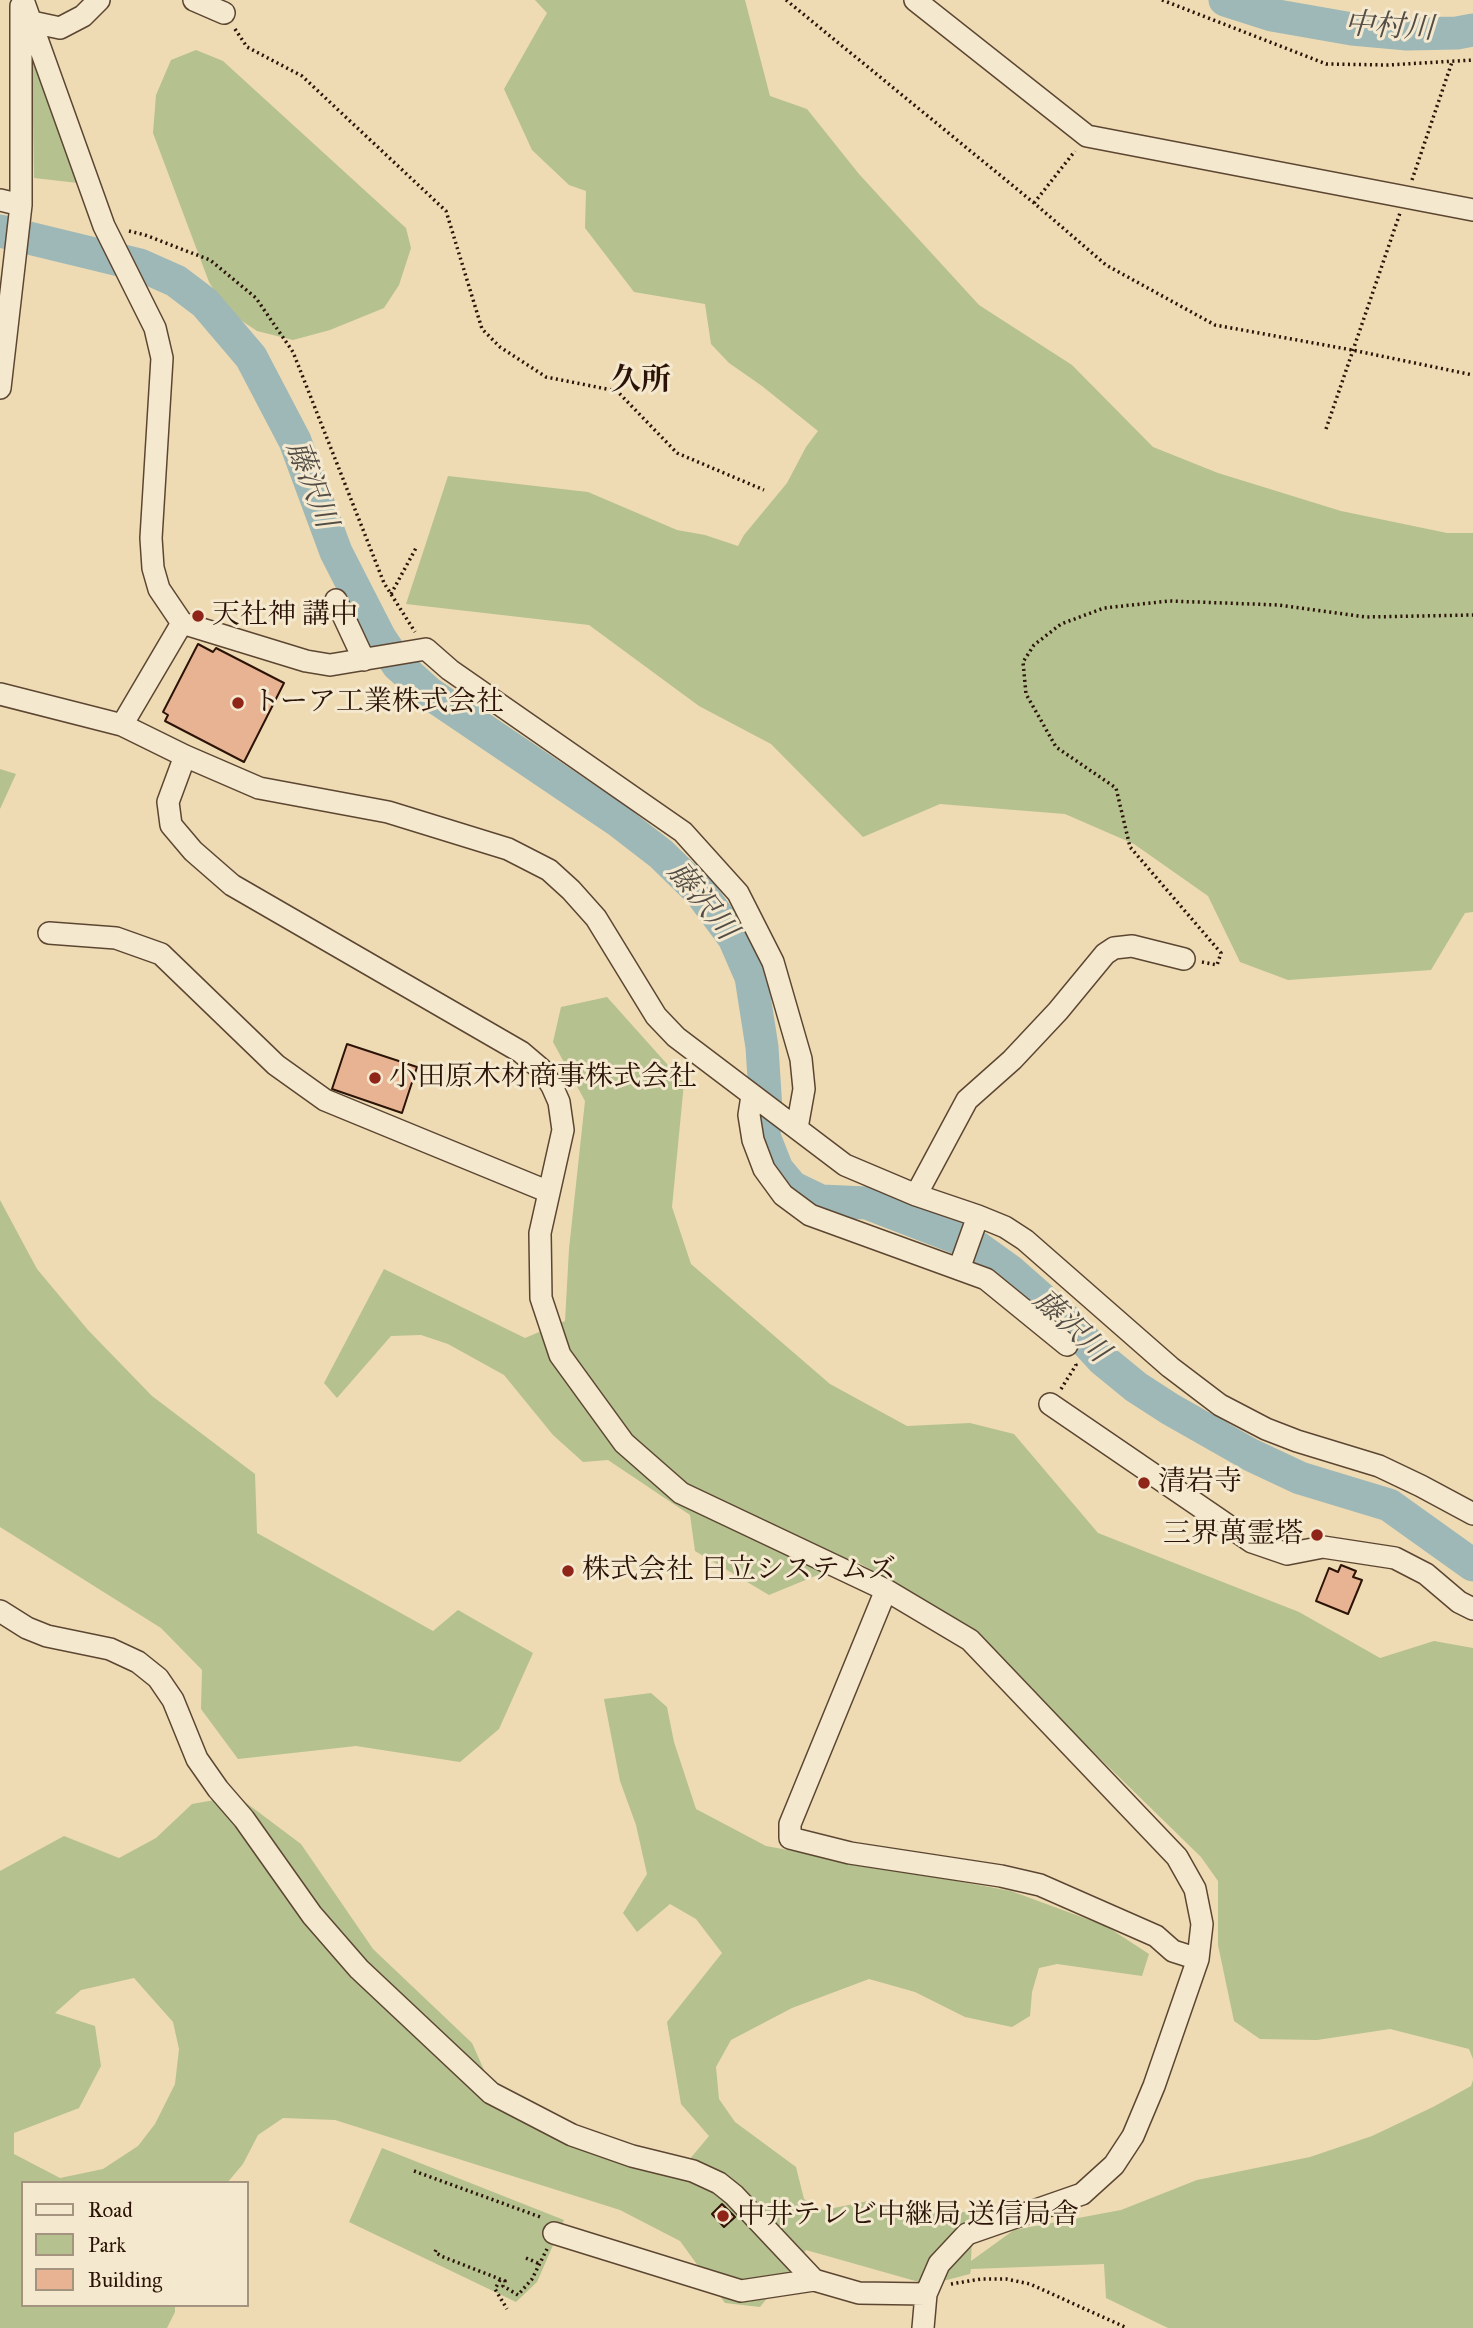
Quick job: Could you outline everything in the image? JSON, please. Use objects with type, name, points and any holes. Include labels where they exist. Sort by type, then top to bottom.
[{"type":"street","points":[[22,0],[104,226],[155,328],[162,358],[151,538],[153,568],[159,589],[182,623],[306,661],[330,665],[426,649],[450,670],[683,832],[738,892],[774,962],[801,1059],[804,1089],[803,1132]]},
{"type":"street","points":[[0,388],[14,205],[22,0]]},
{"type":"street","points":[[32,22],[60,28],[83,16],[99,0]]},
{"type":"street","points":[[194,0],[224,13]]},
{"type":"street","points":[[915,0],[1087,136],[1473,210]]},
{"type":"street","points":[[336,600],[364,660]]},
{"type":"street","points":[[122,725],[182,623]]},
{"type":"street","points":[[0,694],[122,725],[260,788],[388,812],[508,849],[550,870],[596,918],[656,1016],[676,1037],[845,1166],[976,1222],[1005,1227],[1025,1240],[1170,1367],[1220,1405],[1266,1429],[1297,1441],[1379,1466],[1473,1514]]},
{"type":"street","points":[[186,756],[168,802],[172,825],[193,851],[232,885],[521,1052],[541,1069],[552,1086],[559,1102],[563,1130],[540,1233],[541,1298],[560,1355],[624,1443],[681,1493],[886,1590],[970,1640],[1177,1857],[1195,1889],[1202,1924],[1199,1959],[1154,2087],[1133,2136],[1114,2165],[1082,2194],[967,2234],[939,2264],[926,2294],[923,2328]]},
{"type":"street","points":[[49,933],[116,938],[161,954],[276,1065],[325,1100],[549,1192]]},
{"type":"street","points":[[916,1195],[967,1100],[1012,1060],[1058,1012],[1105,954],[1114,948],[1132,946],[1184,959]]},
{"type":"street","points":[[751,1096],[749,1115],[753,1140],[764,1168],[783,1195],[810,1215],[960,1266],[986,1279],[1067,1345]]},
{"type":"street","points":[[960,1266],[976,1222]]},
{"type":"street","points":[[1055,1397],[1252,1542],[1287,1554],[1323,1547],[1395,1558],[1426,1574],[1459,1602],[1473,1609]]},
{"type":"street","points":[[886,1590],[790,1824],[790,1838],[850,1853],[1001,1876],[1040,1885],[1156,1936],[1173,1951],[1199,1959]]},
{"type":"street","points":[[0,1611],[27,1628],[47,1636],[110,1649],[138,1662],[158,1678],[173,1700],[197,1759],[244,1819],[312,1915],[359,1969],[491,2093],[572,2135],[632,2156],[693,2172],[719,2183],[734,2195],[814,2280]]},
{"type":"street","points":[[554,2233],[741,2291],[814,2280],[859,2293],[926,2294]]},
{"type":"path","points":[[786,0],[1106,265],[1215,325],[1473,375]]},
{"type":"path","points":[[1162,0],[1326,64],[1388,65],[1473,60]]},
{"type":"path","points":[[224,13],[247,47],[302,76],[446,211],[482,329],[500,347],[546,377],[617,391],[677,453],[764,490]]},
{"type":"path","points":[[1326,429],[1452,62]]},
{"type":"path","points":[[1034,203],[1087,136]]},
{"type":"path","points":[[104,226],[145,235],[210,260],[256,298],[293,352],[384,583],[426,649]]},
{"type":"path","points":[[391,594],[416,548]]},
{"type":"path","points":[[1184,959],[1217,965],[1222,953],[1130,847],[1116,788],[1056,747],[1026,694],[1023,662],[1034,645],[1061,624],[1104,608],[1168,601],[1279,606],[1366,617],[1473,615]]},
{"type":"path","points":[[1055,1397],[1076,1365]]},
{"type":"path","points":[[414,2171],[545,2219],[542,2229],[554,2233],[541,2264],[518,2295],[503,2286],[505,2281],[441,2256],[436,2250]]},
{"type":"path","points":[[526,2258],[541,2264]]},
{"type":"path","points":[[500,2279],[495,2289],[507,2309]]},
{"type":"path","points":[[926,2294],[951,2284],[981,2279],[1006,2279],[1030,2284],[1059,2295],[1127,2328]]},
{"type":"green space","points":[[535,0],[745,0],[770,96],[807,109],[859,174],[979,305],[1072,365],[1153,447],[1218,473],[1341,511],[1447,533],[1473,533],[1473,912],[1465,913],[1431,970],[1288,980],[1240,962],[1208,896],[1134,844],[1065,814],[940,804],[863,837],[771,744],[699,706],[589,625],[406,604],[448,476],[588,492],[677,530],[705,535],[738,546],[787,483],[806,447],[818,431],[729,363],[711,344],[705,304],[634,292],[585,228],[586,191],[569,185],[532,150],[504,89],[547,13]]},
{"type":"green space","points":[[196,50],[223,61],[406,228],[411,248],[399,285],[384,308],[330,330],[293,340],[257,331],[227,311],[209,282],[153,133],[156,95],[171,60]]},
{"type":"green space","points":[[38,60],[78,183],[34,178],[32,62]]},
{"type":"green space","points":[[0,769],[16,774],[0,809]]},
{"type":"green space","points":[[607,997],[684,1083],[672,1207],[691,1264],[830,1384],[907,1426],[970,1423],[1014,1434],[1098,1533],[1299,1612],[1380,1658],[1434,1641],[1473,1648],[1473,2059],[1469,2049],[1390,2029],[1317,2040],[1260,2039],[1234,2021],[1218,1945],[1218,1881],[1201,1857],[957,1619],[854,1560],[769,1595],[695,1551],[690,1515],[608,1460],[583,1462],[553,1435],[504,1375],[448,1344],[421,1335],[391,1336],[337,1398],[324,1383],[384,1269],[525,1338],[565,1321],[569,1249],[585,1101],[553,1042],[561,1007]]},
{"type":"green space","points":[[0,1200],[37,1269],[88,1330],[152,1396],[255,1474],[257,1533],[433,1631],[458,1610],[533,1653],[499,1729],[460,1762],[356,1746],[238,1759],[201,1709],[202,1670],[161,1628],[0,1527]]},
{"type":"green space","points":[[651,1693],[667,1707],[674,1742],[696,1809],[766,1846],[1011,1891],[1106,1926],[1149,1954],[1142,1976],[1057,1964],[1039,1968],[1032,1992],[1030,2016],[1012,2027],[965,2017],[915,1992],[869,1979],[792,2008],[731,2040],[716,2067],[719,2099],[735,2122],[796,2167],[804,2199],[824,2210],[868,2201],[895,2211],[973,2212],[971,2261],[1014,2230],[1121,2210],[1197,2180],[1310,2157],[1372,2136],[1471,2086],[1473,2080],[1473,2328],[1168,2328],[1106,2298],[1104,2264],[971,2269],[970,2274],[939,2282],[919,2282],[806,2250],[760,2307],[725,2303],[680,2241],[620,2210],[335,2120],[283,2118],[258,2135],[243,2164],[229,2181],[21,2181],[21,2307],[175,2307],[175,2312],[167,2328],[0,2328],[0,1871],[64,1836],[119,1858],[156,1838],[192,1804],[237,1796],[301,1844],[373,1949],[472,2043],[500,2106],[536,2124],[689,2160],[709,2136],[681,2104],[667,2022],[722,1953],[696,1919],[670,1904],[637,1932],[623,1913],[647,1874],[636,1825],[620,1781],[604,1699]],"holes":[[[134,1978],[173,2022],[179,2049],[175,2084],[155,2124],[138,2146],[103,2169],[60,2178],[14,2154],[14,2133],[79,2108],[101,2066],[95,2026],[55,2013],[81,1990]]]},
{"type":"green space","points":[[382,2148],[564,2220],[537,2282],[516,2302],[349,2222]]},
{"type":"building","name":"トーア工業株式会社","points":[[198,644],[213,652],[216,648],[284,683],[244,762],[165,721],[168,715],[163,712]]},
{"type":"building","name":"小田原木材商事株式会社","points":[[347,1044],[417,1067],[402,1113],[332,1089]]},
{"type":"building","points":[[1341,1565],[1356,1571],[1353,1577],[1362,1580],[1348,1614],[1316,1601],[1329,1568],[1338,1572]]},
{"type":"building","name":"中井テレビ中継局 送信局舎","points":[[722,2204],[735,2217],[724,2227],[712,2214]]},
{"type":"waterway","name":"中村川","points":[[1225,0],[1272,15],[1352,29],[1407,34],[1473,30]]},
{"type":"waterway","name":"藤沢川","points":[[0,231],[140,265],[176,281],[205,303],[251,357],[295,441],[336,552],[380,638],[398,665],[429,693],[617,820],[661,854],[700,892],[734,938],[751,977],[762,1047],[766,1110],[764,1136],[777,1169],[792,1187],[821,1201],[867,1203],[971,1243],[1010,1271],[1069,1323],[1103,1360],[1136,1387],[1170,1409],[1251,1455],[1300,1478],[1389,1505],[1473,1565]]},
{"type":"place","name":"天社神 講中","points":[[198,616]]},
{"type":"place","name":"トーア工業株式会社","points":[[238,703]]},
{"type":"place","name":"小田原木材商事株式会社","points":[[375,1078]]},
{"type":"place","name":"清岩寺","points":[[1144,1483]]},
{"type":"place","name":"三界萬霊塔","points":[[1317,1535]]},
{"type":"place","name":"株式会社 日立システムズ","points":[[568,1571]]},
{"type":"place","name":"中井テレビ中継局 送信局舎","points":[[723,2216]]},
{"type":"district","name":"久所","points":[[641,382]]}]
